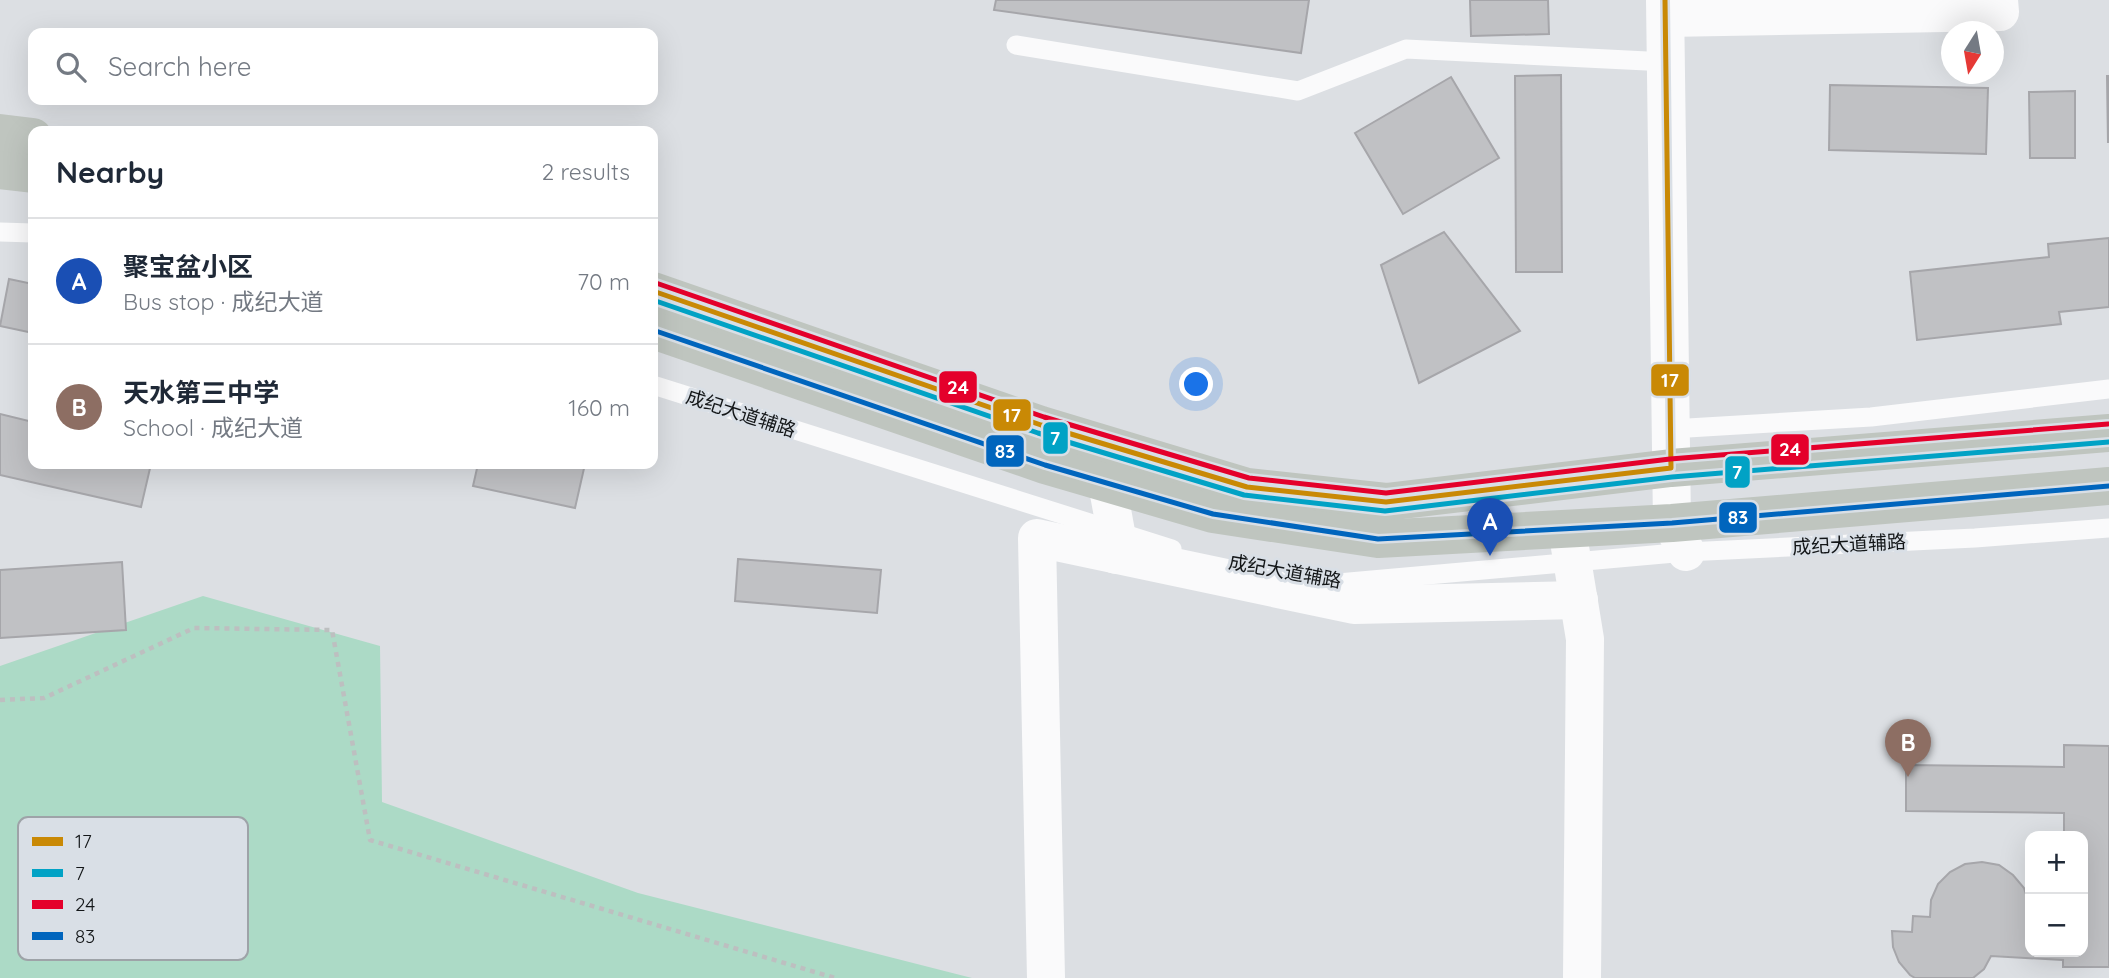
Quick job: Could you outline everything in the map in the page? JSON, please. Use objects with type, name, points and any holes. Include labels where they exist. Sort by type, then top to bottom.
[{"type":"highway","points":[[0,133],[28,136]]},
{"type":"highway","points":[[0,170],[28,173]]},
{"type":"highway","points":[[658,293],[1041,425],[1247,487],[1386,502],[1671,468],[2109,433]]},
{"type":"highway","points":[[658,332],[1045,465],[1213,514],[1378,539],[1570,545],[1679,538],[2109,486]]},
{"type":"street","points":[[1679,538],[1671,468],[1666,9],[2000,12],[1999,0]]},
{"type":"street","points":[[1107,483],[1116,543]]},
{"type":"street","points":[[1046,978],[1037,538],[1116,543],[1354,605],[1579,600]]},
{"type":"street","points":[[1570,545],[1585,639],[1582,978]]},
{"type":"lane","points":[[1016,45],[1298,91],[1406,49],[1667,62]]},
{"type":"lane","points":[[0,232],[28,233]]},
{"type":"lane","name":"成纪大道辅路","points":[[658,387],[1116,543],[1179,551],[1338,583],[1570,545]]},
{"type":"lane","points":[[1671,429],[1871,417],[2109,389]]},
{"type":"lane","name":"成纪大道辅路","points":[[1679,538],[1975,538],[2109,528]]},
{"type":"path","points":[[0,700],[44,698],[194,628],[332,630],[370,841],[835,978]]},
{"type":"green space","points":[[203,596],[380,646],[382,802],[638,893],[972,978],[0,978],[0,666]]},
{"type":"building","points":[[996,0],[1309,0],[1301,53],[994,10]]},
{"type":"building","points":[[1470,0],[1548,0],[1549,34],[1471,36]]},
{"type":"building","points":[[1561,75],[1562,272],[1516,272],[1515,76]]},
{"type":"building","points":[[2109,76],[2109,142],[2108,142]]},
{"type":"building","points":[[1451,77],[1499,158],[1403,214],[1355,133]]},
{"type":"building","points":[[1830,85],[1988,88],[1986,154],[1829,150]]},
{"type":"building","points":[[2075,91],[2075,158],[2030,158],[2029,92]]},
{"type":"building","points":[[1444,232],[1520,331],[1419,383],[1381,265]]},
{"type":"building","points":[[2109,238],[2109,307],[2059,312],[2061,324],[1917,340],[1910,272],[2049,257],[2048,244]]},
{"type":"building","points":[[9,279],[28,283],[28,332],[0,326]]},
{"type":"building","points":[[0,414],[28,421],[28,469],[150,469],[141,507],[0,475]]},
{"type":"building","points":[[477,469],[584,469],[575,508],[473,486]]},
{"type":"building","points":[[738,559],[881,570],[877,613],[735,601]]},
{"type":"building","points":[[122,562],[126,630],[0,638],[0,570]]},
{"type":"building","points":[[2064,745],[2109,746],[2109,967],[2063,967],[2063,960],[1991,956],[1984,969],[1973,978],[1915,978],[1910,975],[1899,962],[1893,947],[1892,931],[1912,932],[1913,916],[1930,917],[1931,900],[1938,884],[1950,872],[1965,864],[1982,862],[1999,865],[2013,875],[2024,888],[2025,957],[2088,957],[2088,831],[2064,831],[2064,813],[1906,811],[1906,765],[2064,767]]},
{"type":"transit line","name":"17","points":[[658,293],[1041,425],[1247,487],[1386,502],[1671,468],[1665,0]]},
{"type":"transit line","name":"24","points":[[658,284],[1044,417],[1249,478],[1386,493],[1670,459],[2108,424]]},
{"type":"transit line","name":"7","points":[[658,302],[1038,433],[1244,495],[1385,511],[1672,477],[2109,442]]},
{"type":"transit line","name":"83","points":[[658,332],[1045,465],[1213,514],[1378,539],[1672,523],[2109,486]]},
{"type":"place","name":"聚宝盆小区","points":[[1490,556]]},
{"type":"place","name":"天水第三中学","points":[[1908,777]]}]
